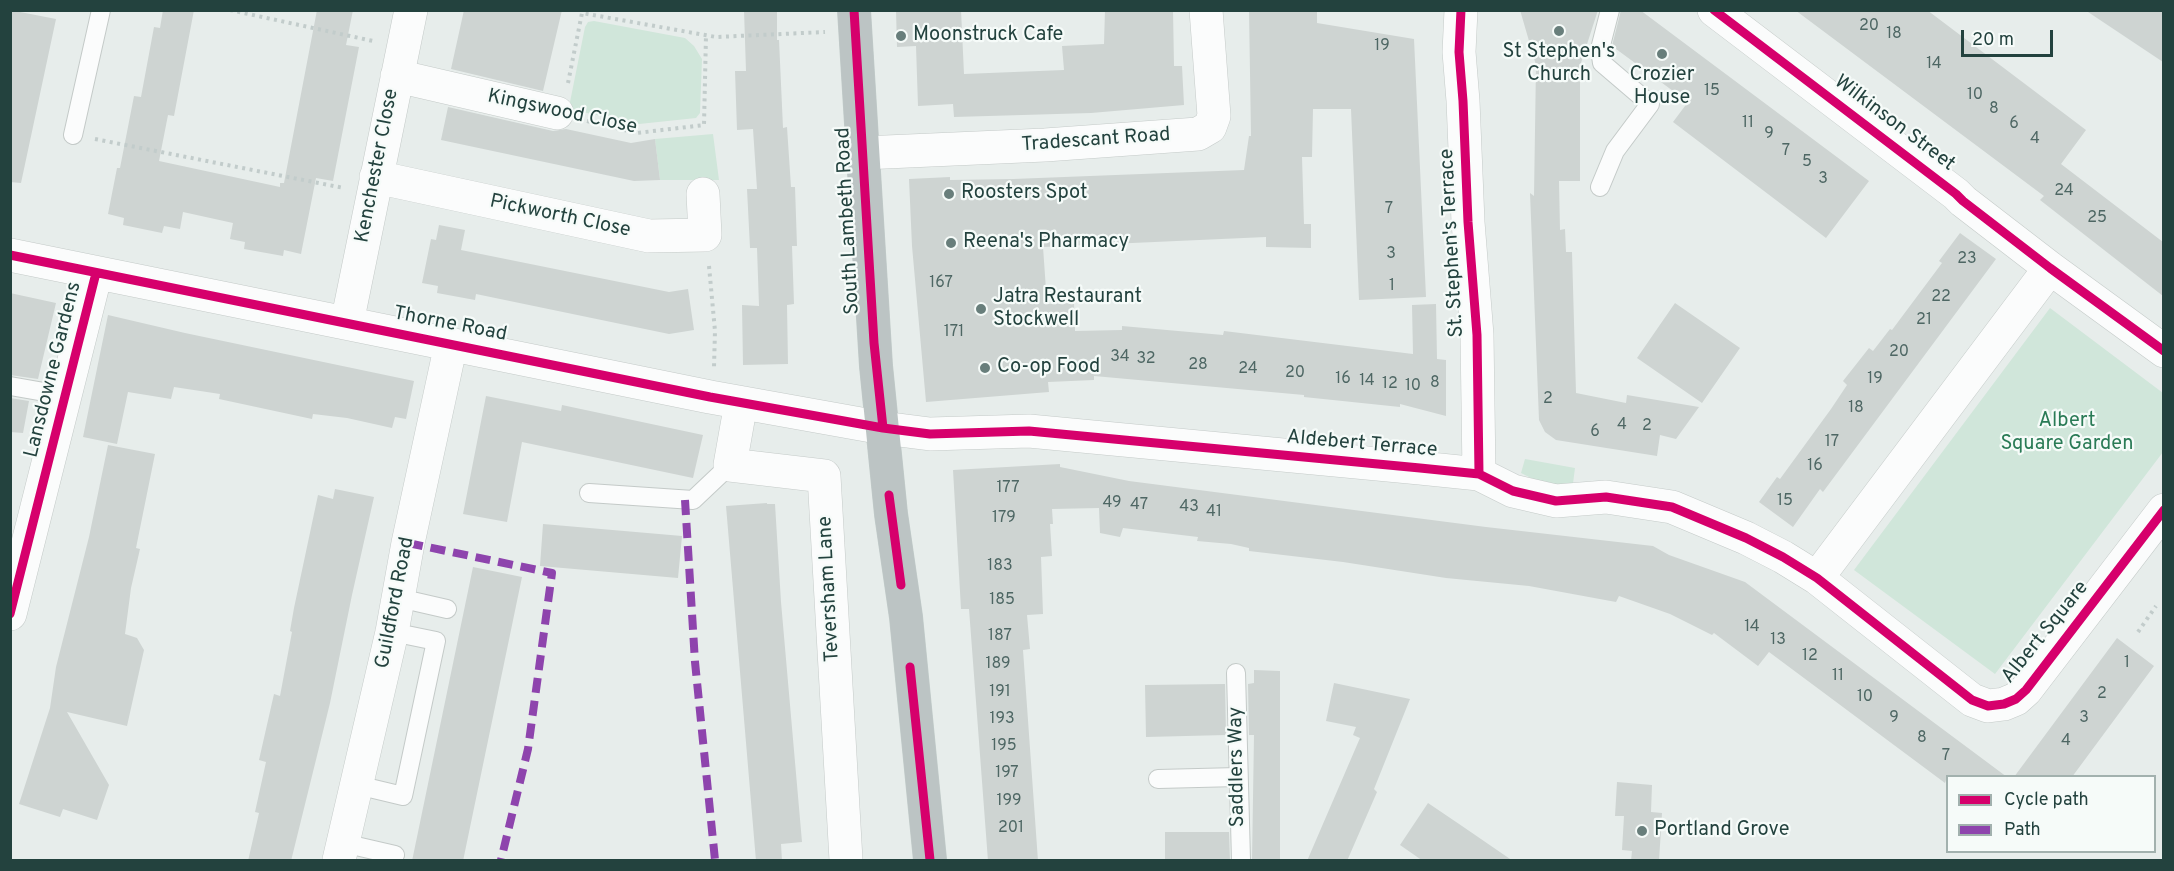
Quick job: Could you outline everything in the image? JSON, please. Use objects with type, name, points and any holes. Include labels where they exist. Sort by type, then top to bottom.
[{"type":"highway","name":"South Lambeth Road","points":[[854,10],[874,343],[891,514],[906,617],[930,861]]},
{"type":"street","name":"Kenchester Close","points":[[347,323],[411,10]]},
{"type":"street","name":"Tradescant Road","points":[[863,153],[1045,145],[1198,134],[1210,127],[1214,116],[1206,10]]},
{"type":"street","name":"St. Stephen's Terrace","points":[[1461,10],[1459,52],[1468,222],[1477,335],[1479,474]]},
{"type":"street","name":"Wilkinson Street","points":[[1714,10],[2050,268]]},
{"type":"street","name":"Kingswood Close","points":[[400,61],[556,113]]},
{"type":"street","name":"Pickworth Close","points":[[374,186],[649,236],[705,235]]},
{"type":"street","points":[[703,194],[705,235]]},
{"type":"street","name":"Thorne Road","points":[[10,255],[726,400],[883,428]]},
{"type":"street","points":[[1816,578],[2050,268],[2163,351]]},
{"type":"street","name":"Lansdowne Gardens","points":[[10,614],[67,396],[96,273]]},
{"type":"street","name":"Guildford Road","points":[[341,852],[392,632],[408,543],[451,345]]},
{"type":"street","points":[[726,400],[730,465]]},
{"type":"street","name":"Aldebert Terrace","points":[[883,428],[930,434],[1029,430],[1479,474],[1513,492],[1556,501],[1606,497],[1672,507],[1746,538],[1783,557],[1816,578]]},
{"type":"street","name":"Teversham Lane","points":[[730,465],[824,476],[846,861]]},
{"type":"street","name":"Albert Square","points":[[1816,578],[1972,700],[1988,706],[2004,704],[2016,699],[2026,690],[2163,510]]},
{"type":"lane","points":[[74,135],[100,10]]},
{"type":"lane","points":[[1600,187],[1615,151],[1650,104],[1602,63],[1600,49],[1610,10]]},
{"type":"lane","points":[[10,386],[67,396]]},
{"type":"lane","points":[[589,493],[693,500],[730,465]]},
{"type":"lane","points":[[399,598],[447,609]]},
{"type":"lane","points":[[357,785],[403,796],[436,641],[392,632]]},
{"type":"lane","name":"Saddlers Way","points":[[1236,673],[1240,861]]},
{"type":"lane","points":[[1158,779],[1238,777]]},
{"type":"lane","points":[[341,852],[395,855]]},
{"type":"path","points":[[230,10],[400,61]]},
{"type":"path","points":[[556,113],[563,106],[582,13],[716,37],[820,32]]},
{"type":"path","points":[[74,135],[374,186]]},
{"type":"path","points":[[705,235],[712,284],[715,331],[714,365],[726,400]]},
{"type":"path","points":[[2138,632],[2156,606]]},
{"type":"green space","points":[[594,21],[685,38],[694,46],[702,59],[700,113],[696,118],[639,124],[573,110],[570,102],[585,27],[588,22]]},
{"type":"green space","points":[[713,134],[719,180],[660,180],[655,139]]},
{"type":"green space","name":"Albert Square Garden","points":[[2050,308],[2163,393],[2163,452],[1995,674],[1854,570]]},
{"type":"green space","points":[[1525,459],[1575,468],[1572,491],[1545,485],[1521,473]]},
{"type":"building","points":[[10,10],[56,19],[21,183],[10,182]]},
{"type":"building","points":[[163,10],[194,10],[174,116],[168,115],[159,161],[280,187],[280,183],[284,183],[317,10],[353,10],[346,45],[359,47],[333,181],[316,178],[301,254],[284,250],[283,256],[244,249],[245,242],[230,239],[233,223],[183,212],[180,229],[164,226],[162,233],[123,225],[124,218],[108,214],[117,168],[120,168],[134,96],[141,97],[154,27],[160,28]]},
{"type":"building","points":[[464,10],[562,10],[543,91],[451,69]]},
{"type":"building","points":[[744,10],[777,10],[783,128],[787,127],[791,187],[795,187],[797,246],[792,246],[794,304],[787,305],[788,364],[743,365],[742,305],[759,306],[757,248],[750,248],[747,189],[757,189],[753,129],[737,130],[735,71],[746,71]]},
{"type":"building","points":[[896,10],[961,10],[964,74],[1064,70],[1062,46],[1104,44],[1105,10],[1173,10],[1174,66],[1182,66],[1184,105],[1091,113],[954,117],[953,104],[918,106],[916,46],[897,47]]},
{"type":"building","points":[[1249,10],[1317,10],[1317,23],[1414,39],[1426,297],[1359,300],[1351,109],[1313,109],[1312,157],[1302,157],[1304,224],[1311,224],[1311,248],[1266,247],[1266,237],[1043,247],[1047,304],[1074,303],[1075,331],[1122,330],[1122,326],[1223,335],[1224,331],[1413,354],[1412,305],[1436,304],[1437,359],[1446,360],[1446,416],[1400,404],[1400,407],[1304,397],[1304,395],[1094,376],[1094,380],[1048,382],[1049,392],[926,402],[912,246],[909,179],[950,177],[950,180],[1013,179],[1244,170],[1249,136],[1251,136]]},
{"type":"building","points":[[1520,10],[1598,10],[1580,66],[1580,181],[1559,181],[1560,230],[1565,229],[1566,252],[1572,252],[1576,393],[1626,403],[1627,395],[1699,407],[1676,439],[1660,435],[1657,456],[1556,440],[1545,432],[1539,420],[1530,193],[1534,196],[1536,65]]},
{"type":"building","points":[[1621,10],[1640,10],[1869,181],[1826,238],[1673,122],[1688,102],[1612,46]]},
{"type":"building","points":[[1795,10],[1927,10],[2086,130],[2061,164],[2163,242],[2163,296],[2040,200],[2044,196]]},
{"type":"building","points":[[2085,10],[2163,10],[2163,62]]},
{"type":"building","points":[[448,107],[553,131],[566,129],[631,143],[655,139],[660,180],[634,181],[441,140]]},
{"type":"building","points":[[439,225],[465,230],[461,250],[669,292],[688,289],[694,330],[669,334],[476,294],[475,300],[437,293],[438,286],[422,283],[431,239],[436,240]]},
{"type":"building","points":[[1960,233],[1996,259],[1823,492],[1820,489],[1793,527],[1759,502],[1777,477],[1780,479],[1831,409],[1847,385],[1843,381],[1869,348],[1873,351],[1890,329],[1892,330],[1942,263],[1939,261]]},
{"type":"building","points":[[10,293],[56,303],[38,379],[10,375]]},
{"type":"building","points":[[1675,303],[1740,348],[1702,403],[1637,358]]},
{"type":"building","points":[[108,315],[414,381],[406,419],[395,417],[392,428],[347,418],[313,414],[312,419],[219,399],[220,394],[174,387],[171,399],[128,392],[117,444],[83,437]]},
{"type":"building","points":[[486,396],[561,411],[562,405],[703,435],[693,478],[522,442],[507,522],[463,514]]},
{"type":"building","points":[[10,398],[29,401],[23,433],[10,432]]},
{"type":"building","points":[[108,445],[155,454],[136,548],[140,549],[131,588],[125,634],[137,638],[144,650],[127,726],[67,712],[109,785],[97,820],[63,809],[60,817],[19,804],[50,708],[56,667],[89,537]]},
{"type":"building","points":[[1060,464],[1060,467],[1129,481],[1653,546],[1669,555],[1745,582],[2004,775],[1946,775],[1945,783],[1769,652],[1758,666],[1714,633],[1712,635],[1670,614],[1619,596],[1616,602],[1529,586],[1446,578],[1343,562],[1249,551],[1249,548],[1231,544],[1197,541],[1198,537],[1123,528],[1120,537],[1100,533],[1099,508],[1052,509],[1053,524],[1050,524],[1052,556],[1041,557],[1043,614],[1027,615],[1030,649],[1023,650],[1038,861],[988,861],[969,609],[961,609],[953,470]]},
{"type":"building","points":[[335,489],[374,497],[330,703],[291,861],[248,861],[259,813],[255,812],[266,762],[259,760],[274,694],[280,696],[294,608],[318,495],[333,499]]},
{"type":"building","points":[[775,504],[781,602],[802,842],[781,844],[782,861],[756,861],[726,506]]},
{"type":"building","points":[[543,524],[682,536],[678,578],[540,566]]},
{"type":"building","points":[[473,567],[522,577],[463,861],[412,861]]},
{"type":"building","points":[[2117,638],[2154,666],[2073,775],[2015,775]]},
{"type":"building","points":[[1254,670],[1280,671],[1280,861],[1252,861],[1254,735],[1249,735],[1248,684],[1254,683]]},
{"type":"building","points":[[1334,683],[1410,699],[1374,789],[1377,792],[1347,861],[1307,861],[1360,738],[1353,735],[1356,727],[1326,721]]},
{"type":"building","points":[[1225,684],[1226,735],[1146,737],[1145,685]]},
{"type":"building","name":"Portland Grove","points":[[1617,782],[1652,785],[1651,812],[1662,813],[1659,861],[1631,861],[1632,851],[1622,850],[1624,816],[1615,816]]},
{"type":"building","points":[[1428,803],[1513,861],[1423,861],[1400,845]]},
{"type":"building","points":[[1165,832],[1229,832],[1230,861],[1165,861]]},
{"type":"marked path","points":[[685,500],[695,662],[715,860]]},
{"type":"marked path","points":[[408,543],[552,573],[528,749],[501,860]]},
{"type":"cycle path","points":[[854,10],[874,343],[883,428]]},
{"type":"cycle path","points":[[1461,10],[1459,52],[1468,222],[1477,335],[1479,474]]},
{"type":"cycle path","points":[[1714,10],[2050,268],[2164,351]]},
{"type":"cycle path","points":[[10,255],[710,397],[883,428],[930,434],[1029,431],[1420,468],[1479,474],[1513,491],[1556,501],[1606,497],[1672,507],[1746,538],[1817,578],[1972,700],[1988,706],[2004,704],[2016,699],[2026,690],[2164,510]]},
{"type":"cycle path","points":[[10,614],[96,273]]},
{"type":"cycle path","points":[[889,495],[901,585]]},
{"type":"cycle path","points":[[910,667],[930,860]]},
{"type":"place","name":"St Stephen's Church","points":[[1559,31]]},
{"type":"place","name":"Moonstruck Cafe","points":[[901,36]]},
{"type":"place","name":"Crozier House","points":[[1662,54]]},
{"type":"place","name":"Roosters Spot","points":[[949,194]]},
{"type":"place","name":"Reena's Pharmacy","points":[[951,243]]},
{"type":"place","name":"Jatra Restaurant Stockwell","points":[[981,309]]},
{"type":"place","name":"Co-op Food","points":[[985,368]]},
{"type":"place","name":"Portland Grove","points":[[1642,831]]}]
